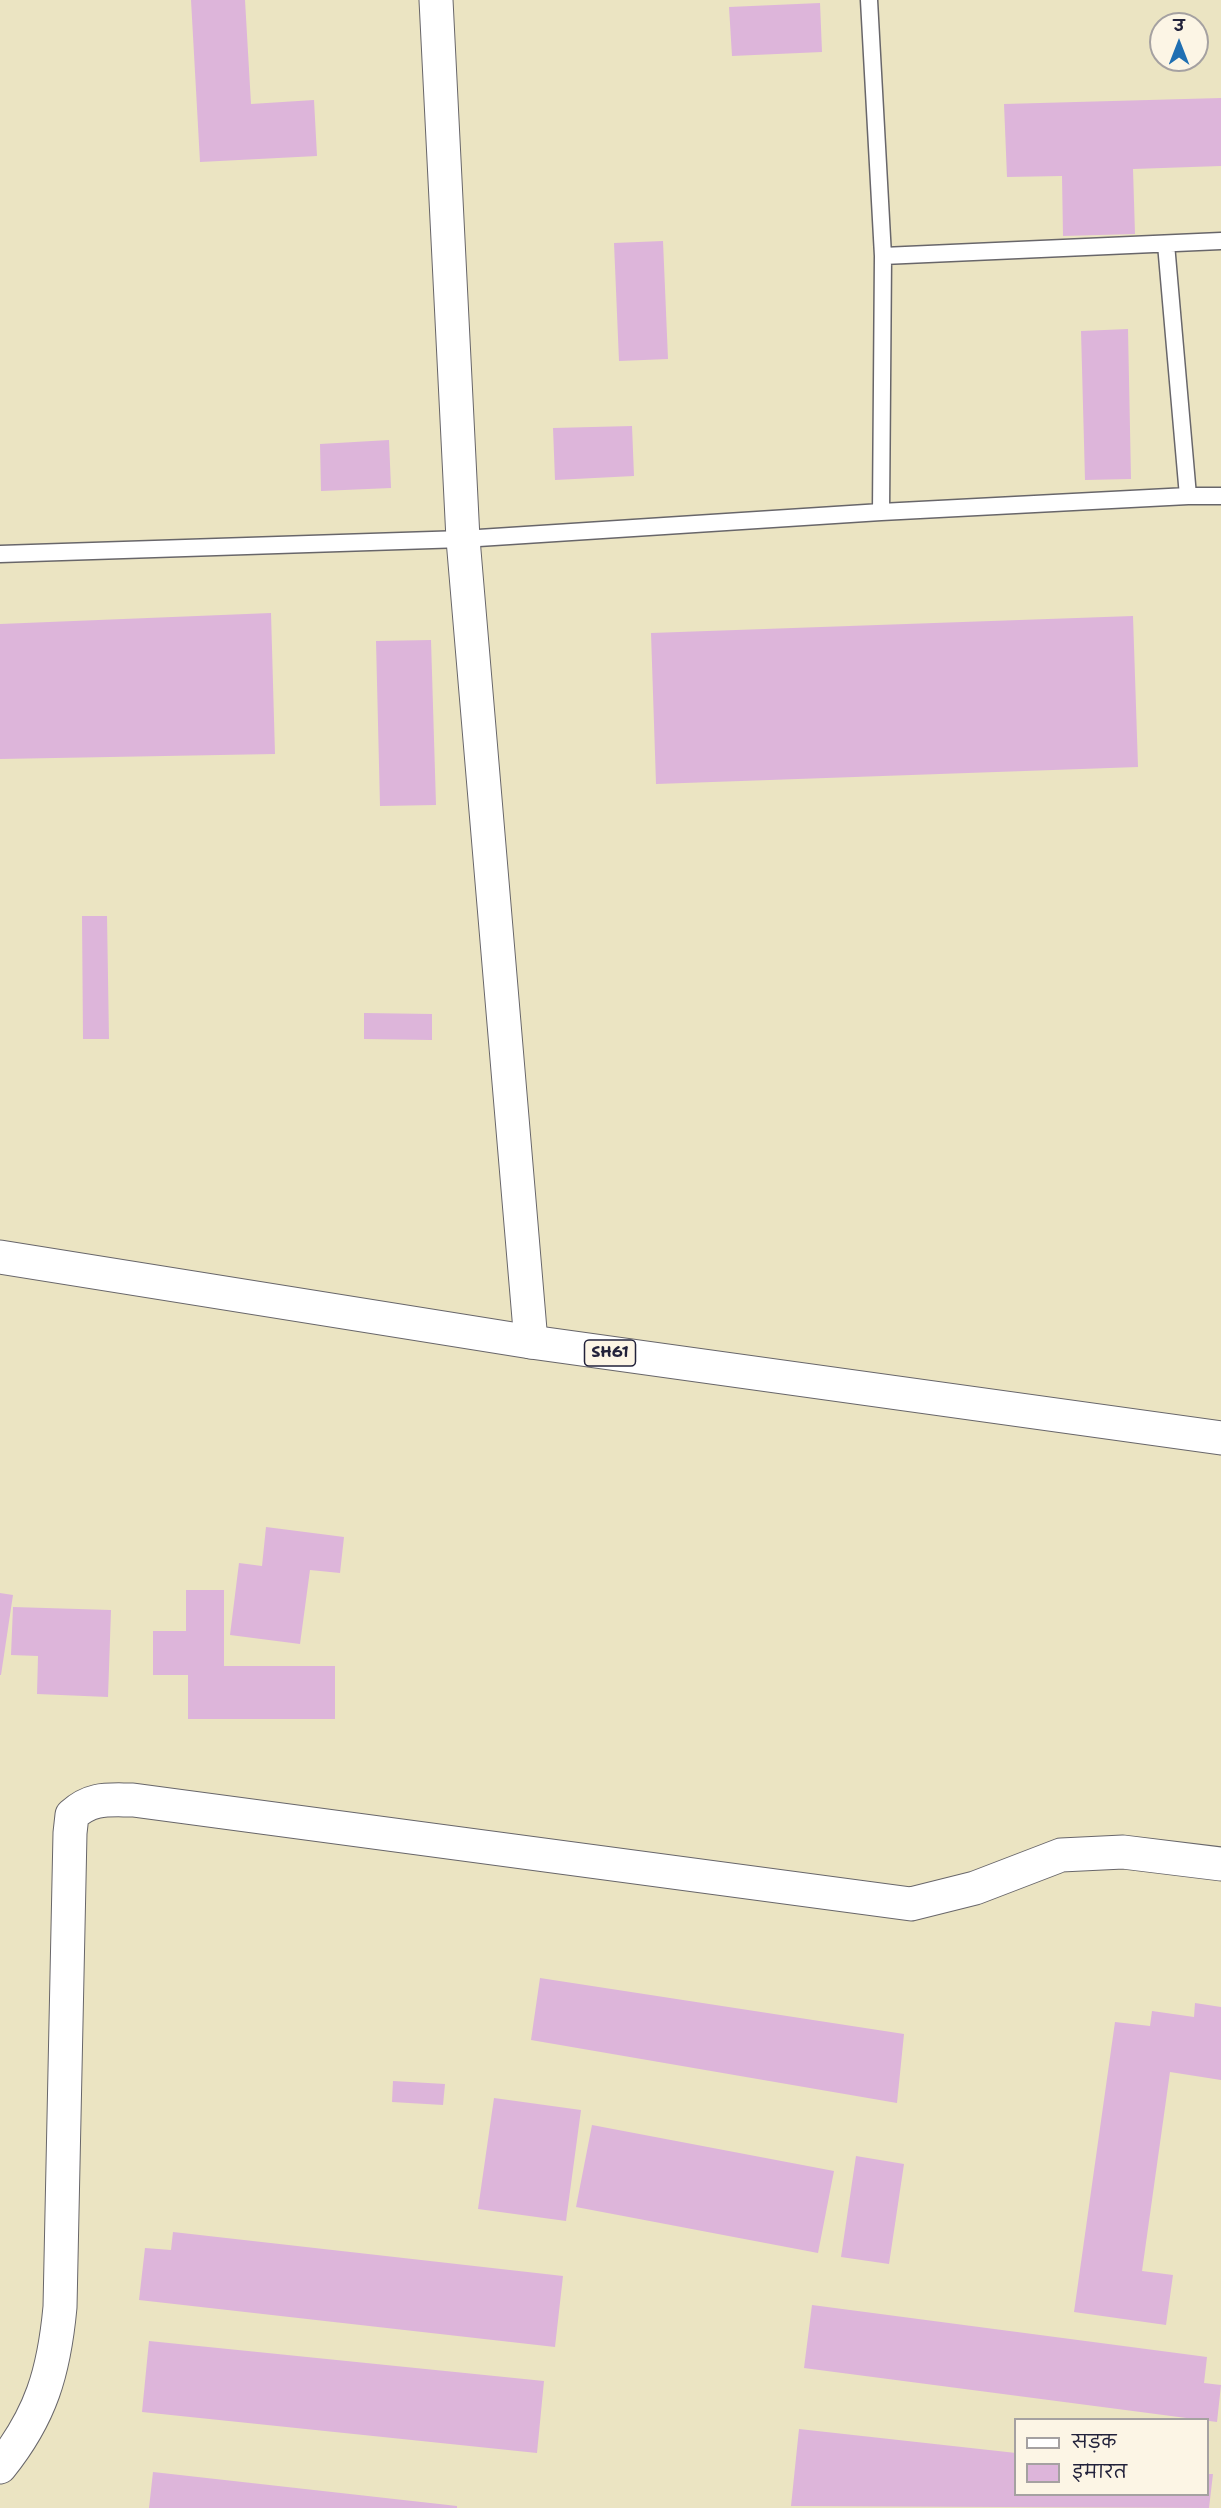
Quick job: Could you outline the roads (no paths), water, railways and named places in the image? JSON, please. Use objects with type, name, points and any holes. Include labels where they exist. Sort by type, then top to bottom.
[{"type":"street","points":[[436,0],[463,539],[531,1342]]},
{"type":"street","name":"SH61","points":[[0,1257],[531,1342],[1219,1432]]},
{"type":"street","points":[[0,2467],[21,2441],[49,2380],[57,2339],[61,2283],[70,1833],[72,1815],[85,1803],[104,1800],[133,1800],[911,1904],[975,1888],[1061,1855],[1123,1852],[1221,1864]]},
{"type":"lane","points":[[869,0],[883,256],[881,512]]},
{"type":"lane","points":[[883,256],[1221,241]]},
{"type":"lane","points":[[1166,244],[1188,496]]},
{"type":"lane","points":[[0,554],[463,539],[881,512],[1221,496]]}]
